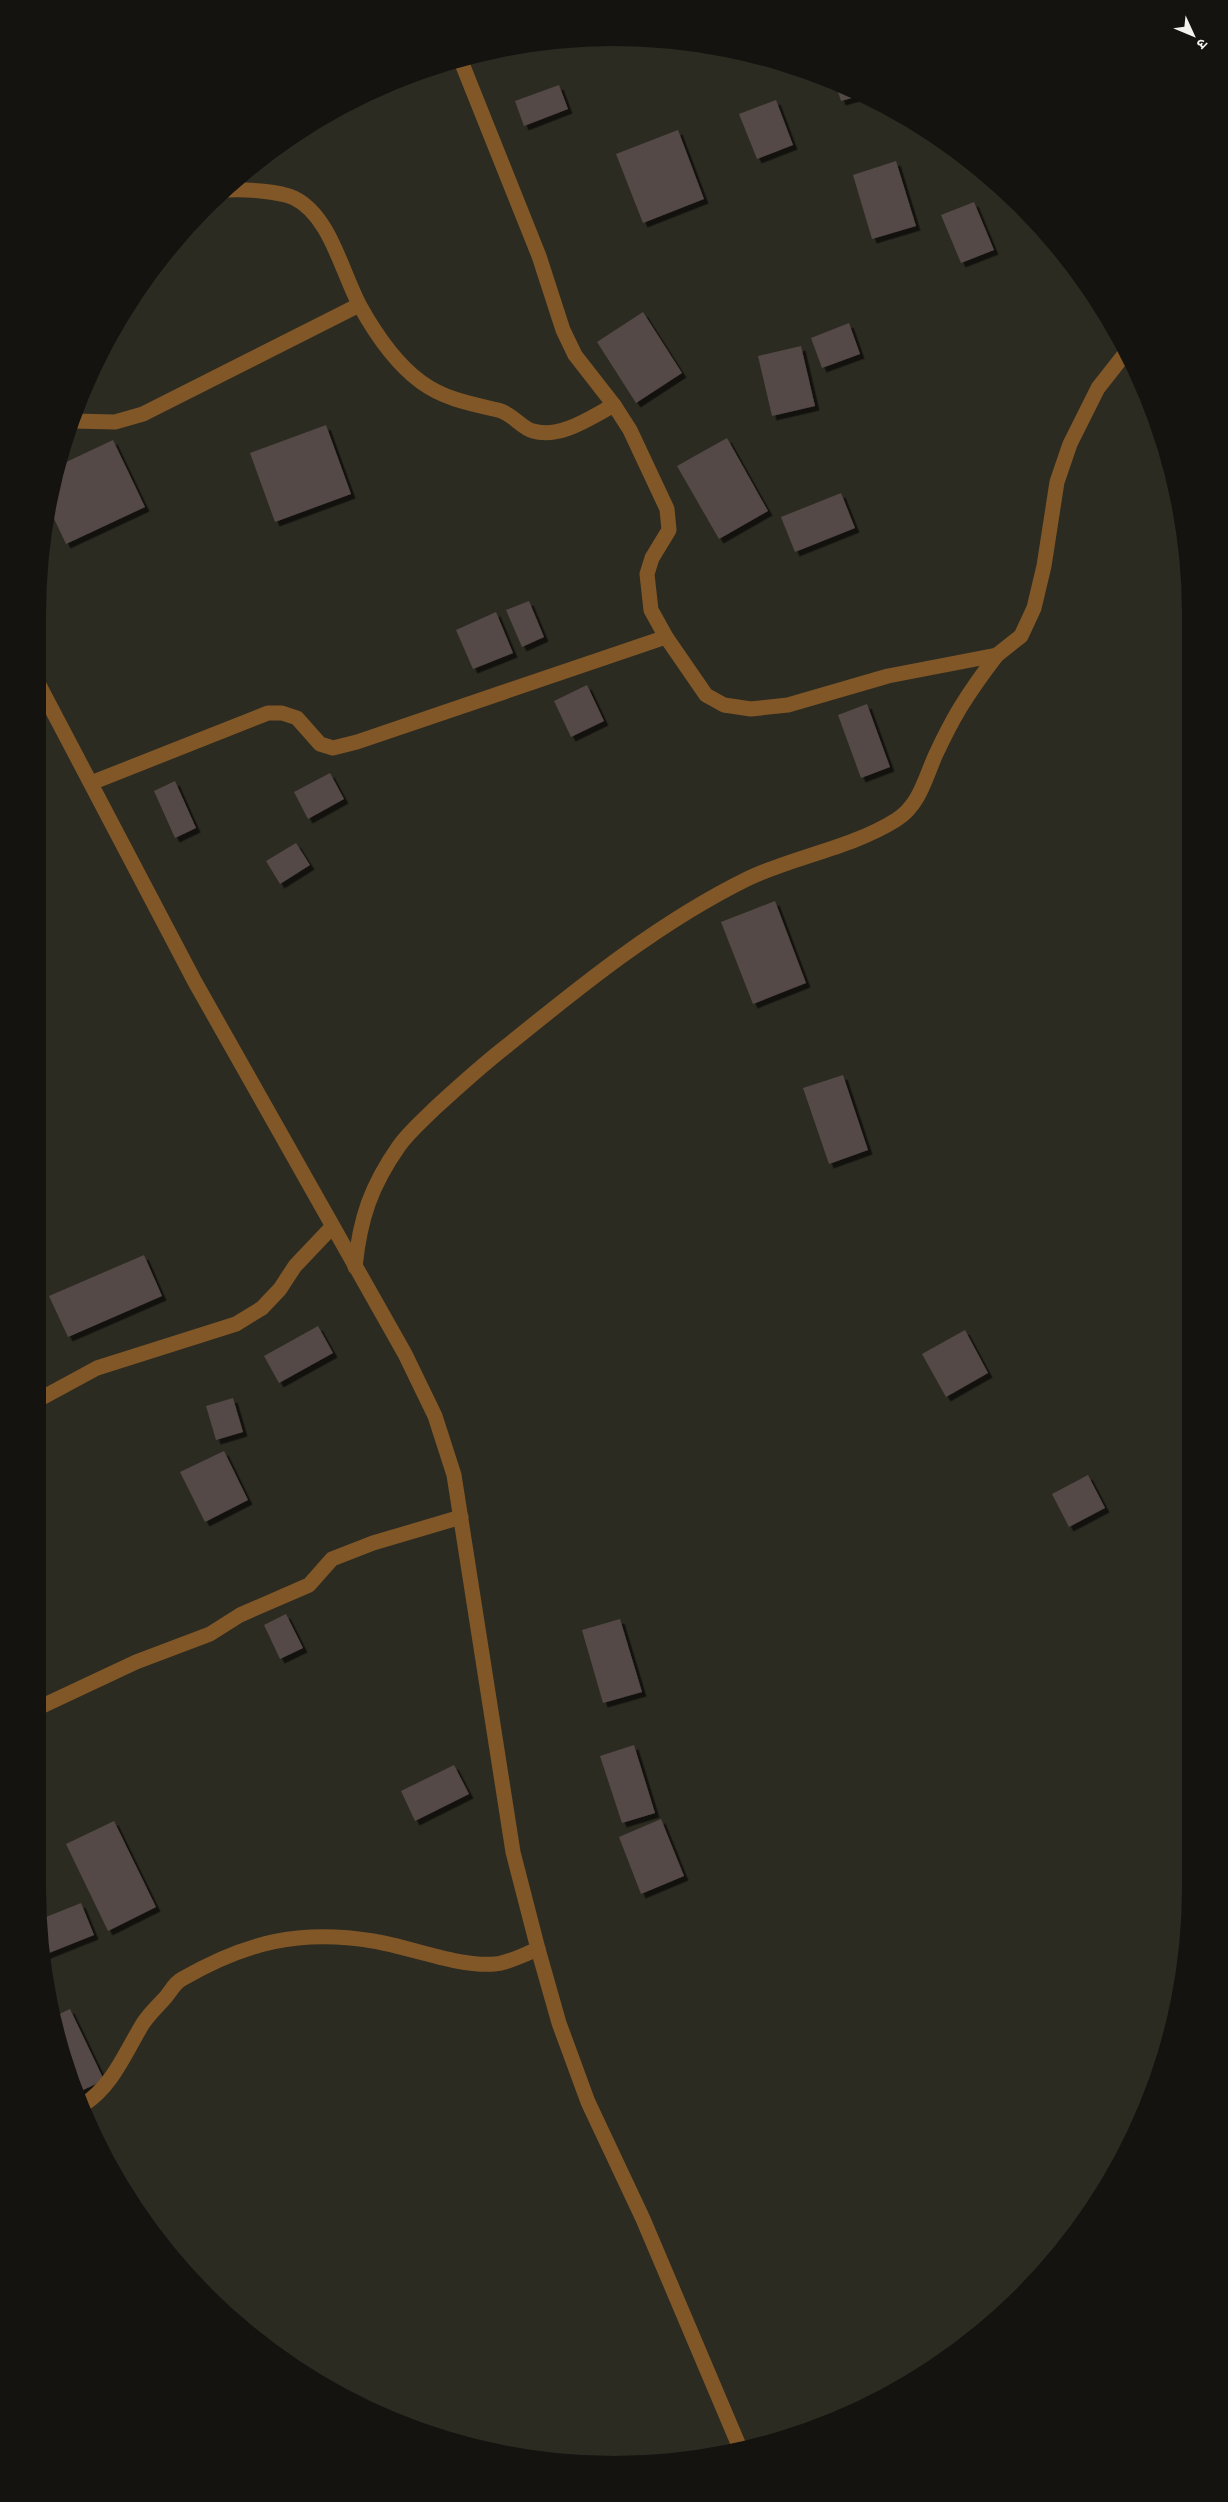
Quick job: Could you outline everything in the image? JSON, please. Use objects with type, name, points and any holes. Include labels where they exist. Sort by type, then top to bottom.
[{"type":"street","points":[[463,67],[539,256],[563,330],[575,355],[614,405],[630,430],[667,510],[669,530],[652,558],[647,574],[651,610],[666,637],[706,694],[724,705],[751,709],[788,705],[888,676],[997,655]]},
{"type":"street","points":[[236,190],[266,192],[294,198],[315,215],[332,243],[359,305],[378,336],[420,382],[449,398],[473,406],[501,411],[532,431],[546,433],[572,427],[614,405]]},
{"type":"street","points":[[80,421],[115,422],[143,414],[359,305]]},
{"type":"street","points":[[355,1266],[358,1238],[366,1204],[374,1187],[411,1131],[471,1074],[643,941],[729,888],[757,874],[860,837],[896,820],[909,809],[918,797],[936,754],[959,709],[997,655],[1021,636],[1034,608],[1044,566],[1058,482],[1070,444],[1098,388],[1121,359]]},
{"type":"street","points":[[91,783],[268,713],[282,713],[297,718],[320,744],[334,748],[666,637]]},
{"type":"street","points":[[46,699],[195,982],[406,1354],[436,1416],[454,1475],[512,1852],[538,1949],[560,2023],[588,2102],[643,2219],[737,2442]]},
{"type":"street","points":[[46,1396],[96,1368],[236,1324],[262,1308],[280,1289],[295,1266],[332,1226]]},
{"type":"street","points":[[46,1704],[136,1662],[210,1634],[240,1614],[309,1585],[332,1559],[373,1543],[461,1517]]},
{"type":"street","points":[[88,2101],[108,2084],[127,2055],[143,2023],[179,1980],[239,1952],[275,1940],[305,1936],[338,1936],[374,1941],[474,1964],[497,1964],[538,1949]]},
{"type":"building","points":[[559,85],[568,109],[524,126],[515,101]]},
{"type":"building","points":[[838,92],[851,98],[841,101]]},
{"type":"building","points":[[776,100],[793,145],[757,159],[739,114]]},
{"type":"building","points":[[678,130],[704,199],[643,223],[616,154]]},
{"type":"building","points":[[896,161],[916,226],[872,239],[853,175]]},
{"type":"building","points":[[974,202],[994,250],[961,263],[941,215]]},
{"type":"building","points":[[643,312],[682,373],[636,403],[597,342]]},
{"type":"building","points":[[849,323],[860,354],[822,368],[811,338]]},
{"type":"building","points":[[801,346],[815,406],[772,416],[758,356]]},
{"type":"building","points":[[326,425],[351,494],[275,522],[250,453]]},
{"type":"building","points":[[727,438],[768,511],[719,539],[677,466]]},
{"type":"building","points":[[113,440],[145,507],[66,544],[54,519],[68,461]]},
{"type":"building","points":[[841,493],[855,528],[795,552],[781,517]]},
{"type":"building","points":[[529,601],[544,637],[522,647],[506,610]]},
{"type":"building","points":[[496,612],[513,653],[473,669],[456,630]]},
{"type":"building","points":[[587,685],[604,721],[571,737],[554,701]]},
{"type":"building","points":[[867,704],[890,767],[861,778],[838,715]]},
{"type":"building","points":[[330,773],[344,799],[308,819],[294,792]]},
{"type":"building","points":[[175,781],[196,828],[175,838],[154,791]]},
{"type":"building","points":[[296,843],[310,865],[280,884],[266,861]]},
{"type":"building","points":[[775,901],[806,983],[753,1004],[721,922]]},
{"type":"building","points":[[843,1075],[868,1150],[829,1164],[803,1088]]},
{"type":"building","points":[[144,1255],[162,1296],[68,1337],[49,1296]]},
{"type":"building","points":[[318,1326],[333,1353],[279,1383],[264,1356]]},
{"type":"building","points":[[965,1330],[988,1373],[946,1397],[922,1354]]},
{"type":"building","points":[[233,1398],[243,1432],[216,1440],[206,1406]]},
{"type":"building","points":[[224,1451],[248,1500],[205,1522],[180,1472]]},
{"type":"building","points":[[1088,1475],[1105,1508],[1069,1527],[1052,1494]]},
{"type":"building","points":[[286,1614],[303,1648],[280,1659],[264,1625]]},
{"type":"building","points":[[620,1619],[642,1692],[603,1703],[582,1630]]},
{"type":"building","points":[[634,1745],[655,1813],[622,1823],[600,1756]]},
{"type":"building","points":[[454,1765],[469,1794],[415,1821],[401,1791]]},
{"type":"building","points":[[661,1819],[684,1876],[641,1894],[619,1837]]},
{"type":"building","points":[[114,1821],[156,1907],[108,1931],[66,1844]]},
{"type":"building","points":[[81,1903],[94,1935],[50,1953],[47,1917]]},
{"type":"building","points":[[70,2009],[104,2080],[83,2090],[76,2070],[61,2013]]}]
